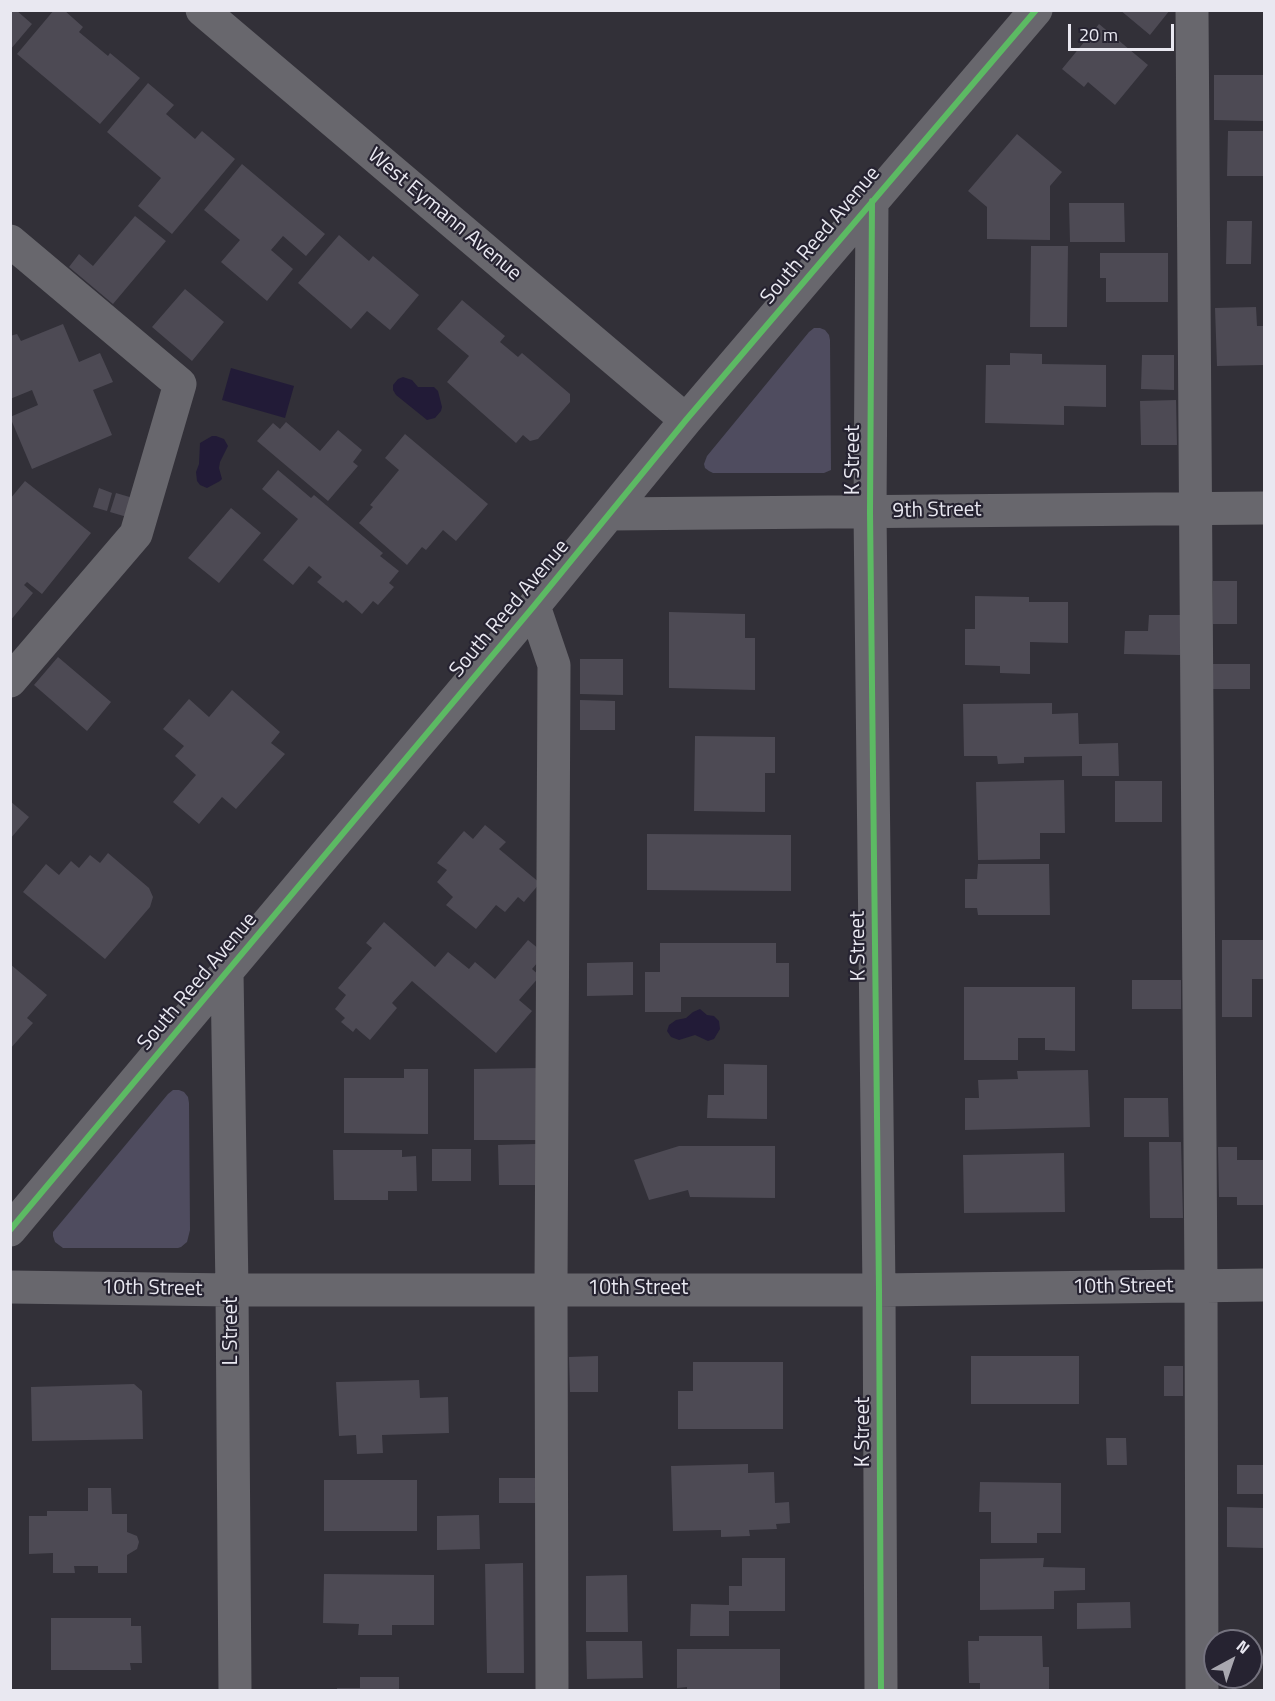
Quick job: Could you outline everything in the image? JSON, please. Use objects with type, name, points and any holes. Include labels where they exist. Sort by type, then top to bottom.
[{"type":"street","name":"West Eymann Avenue","points":[[202,10],[686,420]]},
{"type":"street","name":"South Reed Avenue","points":[[10,1230],[534,606],[686,420],[1036,10]]},
{"type":"street","points":[[1192,10],[1202,1690]]},
{"type":"street","name":"K Street","points":[[872,201],[870,512],[882,1690]]},
{"type":"street","points":[[10,241],[180,384],[136,534],[10,681]]},
{"type":"street","name":"9th Street","points":[[610,514],[1264,508]]},
{"type":"street","points":[[534,606],[554,665],[552,1690]]},
{"type":"street","name":"L Street","points":[[227,972],[235,1690]]},
{"type":"street","name":"10th Street","points":[[10,1287],[232,1290],[879,1290],[1264,1285]]},
{"type":"shaded area","points":[[814,328],[825,330],[830,340],[831,470],[824,473],[713,473],[705,468],[707,456]]},
{"type":"shaded area","points":[[231,368],[294,386],[285,418],[222,400]]},
{"type":"shaded area","points":[[403,377],[412,380],[418,387],[434,387],[438,391],[442,407],[435,418],[427,420],[396,395],[393,385]]},
{"type":"shaded area","points":[[212,436],[224,439],[228,446],[220,462],[222,479],[207,488],[197,481],[196,472],[199,464],[200,443]]},
{"type":"shaded area","points":[[700,1009],[719,1021],[720,1029],[714,1039],[708,1041],[695,1035],[679,1040],[671,1037],[667,1031],[669,1025]]},
{"type":"shaded area","points":[[173,1090],[184,1092],[189,1103],[190,1230],[187,1242],[178,1248],[63,1248],[55,1242],[53,1232]]},
{"type":"building","points":[[10,10],[16,10],[32,24],[10,50]]},
{"type":"building","points":[[54,10],[64,10],[83,27],[79,32],[108,56],[110,53],[140,78],[100,124],[17,54]]},
{"type":"building","points":[[1120,10],[1170,10],[1150,35]]},
{"type":"building","points":[[1099,24],[1148,65],[1115,105],[1088,82],[1084,87],[1062,69]]},
{"type":"building","points":[[1214,75],[1264,75],[1264,121],[1214,120]]},
{"type":"building","points":[[148,83],[174,105],[166,114],[195,139],[202,131],[235,159],[172,234],[138,206],[161,178],[107,132]]},
{"type":"building","points":[[1228,131],[1264,131],[1264,176],[1227,176]]},
{"type":"building","points":[[1017,134],[1062,172],[1050,186],[1050,240],[987,239],[987,207],[968,191]]},
{"type":"building","points":[[242,164],[325,234],[306,256],[283,236],[271,250],[293,269],[267,301],[221,262],[240,240],[204,210]]},
{"type":"building","points":[[1069,203],[1124,203],[1125,242],[1070,242]]},
{"type":"building","points":[[135,216],[166,241],[113,304],[69,267],[79,254],[93,266]]},
{"type":"building","points":[[1227,221],[1252,221],[1251,264],[1226,264]]},
{"type":"building","points":[[339,235],[369,261],[373,256],[419,295],[390,330],[367,311],[351,329],[298,283]]},
{"type":"building","points":[[1031,246],[1068,246],[1067,327],[1030,327]]},
{"type":"building","points":[[1100,253],[1168,253],[1168,302],[1106,302],[1106,278],[1100,278]]},
{"type":"building","points":[[185,289],[224,322],[192,361],[152,327]]},
{"type":"building","points":[[462,300],[505,336],[500,342],[518,357],[522,353],[570,394],[570,402],[538,439],[530,441],[523,435],[516,443],[447,382],[469,356],[437,329]]},
{"type":"building","points":[[1256,307],[1257,326],[1264,326],[1264,365],[1217,366],[1215,308]]},
{"type":"building","points":[[63,324],[79,362],[100,353],[113,382],[93,390],[112,435],[32,469],[10,417],[38,405],[32,390],[10,399],[10,336],[17,334],[21,341]]},
{"type":"building","points":[[1010,353],[1042,354],[1042,364],[1106,365],[1106,407],[1064,406],[1064,425],[985,423],[986,365],[1010,365]]},
{"type":"building","points":[[1142,355],[1174,355],[1174,390],[1141,389]]},
{"type":"building","points":[[1176,400],[1177,445],[1141,445],[1140,401]]},
{"type":"building","points":[[286,422],[320,451],[338,430],[362,450],[353,462],[358,466],[328,501],[257,441],[273,423],[280,429]]},
{"type":"building","points":[[405,434],[488,504],[456,541],[443,530],[426,550],[422,547],[407,565],[359,523],[373,507],[370,505],[399,470],[385,458]]},
{"type":"building","points":[[278,470],[311,498],[314,495],[383,553],[380,556],[399,571],[389,583],[394,587],[378,605],[373,601],[362,614],[346,600],[343,603],[317,582],[322,577],[309,566],[293,585],[263,560],[298,519],[262,489]]},
{"type":"building","points":[[25,481],[91,533],[42,594],[27,582],[24,585],[33,593],[10,621],[10,499]]},
{"type":"building","points":[[99,488],[112,493],[107,511],[93,507]]},
{"type":"building","points":[[116,493],[133,498],[127,517],[110,512]]},
{"type":"building","points":[[231,508],[261,533],[219,583],[188,558]]},
{"type":"building","points":[[1213,581],[1237,581],[1237,624],[1213,624]]},
{"type":"building","points":[[975,596],[1029,597],[1029,602],[1068,602],[1068,643],[1030,642],[1030,674],[1000,673],[1000,666],[965,665],[965,629],[975,629]]},
{"type":"building","points":[[669,612],[745,614],[745,638],[755,638],[755,690],[669,688]]},
{"type":"building","points":[[1149,615],[1181,615],[1180,655],[1124,654],[1125,631],[1148,631]]},
{"type":"building","points":[[58,657],[111,702],[87,731],[34,685]]},
{"type":"building","points":[[580,659],[623,659],[623,695],[580,694]]},
{"type":"building","points":[[1212,664],[1250,664],[1250,689],[1212,689]]},
{"type":"building","points":[[232,690],[280,732],[271,743],[285,754],[236,809],[222,797],[199,824],[173,802],[196,775],[175,756],[184,746],[163,729],[189,699],[209,717]]},
{"type":"building","points":[[580,700],[615,701],[615,730],[580,730]]},
{"type":"building","points":[[1052,703],[1052,714],[1078,713],[1079,744],[1118,743],[1119,776],[1082,776],[1082,756],[1024,757],[1024,763],[998,764],[997,756],[964,756],[963,704]]},
{"type":"building","points":[[695,736],[775,737],[775,773],[765,773],[765,812],[694,811]]},
{"type":"building","points":[[1064,780],[1065,833],[1040,833],[1040,859],[978,860],[976,782]]},
{"type":"building","points":[[1115,781],[1162,781],[1162,822],[1115,822]]},
{"type":"building","points":[[10,801],[29,817],[10,839]]},
{"type":"building","points":[[485,825],[506,842],[499,849],[540,883],[524,902],[518,897],[505,912],[496,905],[476,929],[446,905],[453,897],[437,882],[447,870],[437,863],[464,831],[473,839]]},
{"type":"building","points":[[647,834],[791,835],[791,891],[647,890]]},
{"type":"building","points":[[108,853],[149,888],[153,897],[150,907],[105,959],[23,892],[46,864],[59,875],[71,861],[79,868],[90,855],[100,863]]},
{"type":"building","points":[[978,864],[1049,864],[1050,915],[978,915],[977,908],[965,908],[965,879],[977,879]]},
{"type":"building","points":[[384,922],[435,967],[448,952],[469,969],[475,962],[495,979],[528,940],[545,954],[532,969],[540,976],[519,1000],[532,1011],[496,1053],[412,981],[392,1003],[397,1008],[370,1040],[356,1028],[353,1032],[341,1022],[345,1018],[335,1009],[346,995],[338,988],[372,948],[366,943]]},
{"type":"building","points":[[1222,940],[1264,940],[1264,979],[1252,979],[1252,1017],[1222,1017]]},
{"type":"building","points":[[660,943],[776,943],[776,963],[789,963],[789,997],[681,997],[681,1012],[645,1012],[645,972],[660,972]]},
{"type":"building","points":[[633,962],[633,995],[587,996],[587,963]]},
{"type":"building","points":[[10,964],[47,995],[27,1018],[33,1023],[10,1049]]},
{"type":"building","points":[[1132,980],[1181,980],[1181,1009],[1132,1009]]},
{"type":"building","points":[[964,987],[1075,987],[1075,1051],[1045,1050],[1045,1038],[1018,1038],[1018,1060],[964,1060]]},
{"type":"building","points":[[724,1064],[767,1065],[767,1119],[707,1118],[708,1095],[724,1095]]},
{"type":"building","points":[[538,1068],[539,1140],[474,1140],[474,1069]]},
{"type":"building","points":[[404,1069],[428,1069],[428,1134],[344,1133],[344,1078],[404,1078]]},
{"type":"building","points":[[1088,1070],[1090,1127],[965,1130],[965,1098],[979,1098],[978,1080],[1018,1079],[1017,1071]]},
{"type":"building","points":[[1124,1098],[1168,1098],[1169,1137],[1124,1137]]},
{"type":"building","points":[[1149,1142],[1181,1142],[1183,1218],[1150,1218]]},
{"type":"building","points":[[536,1144],[536,1185],[499,1185],[498,1145]]},
{"type":"building","points":[[679,1146],[775,1146],[775,1198],[690,1197],[688,1190],[649,1200],[634,1160]]},
{"type":"building","points":[[1218,1147],[1237,1147],[1237,1160],[1264,1160],[1264,1205],[1237,1205],[1237,1197],[1219,1197]]},
{"type":"building","points":[[432,1149],[471,1149],[471,1181],[432,1181]]},
{"type":"building","points":[[333,1150],[402,1150],[402,1157],[416,1156],[417,1191],[388,1191],[388,1200],[334,1200]]},
{"type":"building","points":[[1064,1153],[1065,1212],[964,1213],[963,1155]]},
{"type":"building","points":[[598,1356],[598,1392],[570,1392],[569,1357]]},
{"type":"building","points":[[971,1356],[1079,1356],[1079,1404],[971,1404]]},
{"type":"building","points":[[693,1362],[783,1362],[783,1429],[678,1429],[678,1391],[693,1391]]},
{"type":"building","points":[[1164,1366],[1183,1366],[1183,1396],[1164,1396]]},
{"type":"building","points":[[419,1380],[420,1398],[448,1397],[449,1433],[382,1435],[383,1453],[357,1454],[356,1435],[339,1436],[336,1382]]},
{"type":"building","points":[[134,1384],[142,1391],[143,1439],[32,1441],[31,1387]]},
{"type":"building","points":[[1106,1438],[1126,1438],[1127,1465],[1107,1465]]},
{"type":"building","points":[[748,1464],[748,1473],[774,1472],[775,1503],[789,1502],[790,1523],[776,1524],[777,1529],[749,1530],[750,1536],[721,1537],[721,1530],[673,1531],[671,1466]]},
{"type":"building","points":[[1237,1465],[1264,1465],[1264,1494],[1237,1494]]},
{"type":"building","points":[[499,1478],[536,1478],[536,1503],[499,1503]]},
{"type":"building","points":[[324,1480],[417,1480],[417,1531],[324,1531]]},
{"type":"building","points":[[980,1482],[1061,1483],[1061,1533],[1037,1533],[1037,1543],[991,1543],[991,1512],[979,1512]]},
{"type":"building","points":[[88,1488],[111,1488],[112,1514],[127,1514],[127,1532],[137,1536],[139,1542],[137,1549],[127,1555],[127,1573],[98,1573],[98,1566],[74,1566],[75,1573],[53,1573],[53,1553],[29,1554],[29,1516],[47,1516],[47,1511],[88,1511]]},
{"type":"building","points":[[1227,1507],[1264,1508],[1264,1548],[1227,1547]]},
{"type":"building","points":[[479,1515],[480,1549],[437,1550],[437,1516]]},
{"type":"building","points":[[742,1558],[785,1558],[785,1611],[729,1611],[729,1636],[690,1636],[691,1604],[729,1605],[729,1586],[742,1586]]},
{"type":"building","points":[[1044,1558],[1043,1567],[1085,1568],[1085,1590],[1054,1591],[1054,1609],[980,1610],[980,1559]]},
{"type":"building","points":[[523,1563],[524,1673],[487,1673],[485,1564]]},
{"type":"building","points":[[324,1574],[434,1575],[434,1625],[392,1625],[392,1635],[358,1635],[359,1624],[323,1623]]},
{"type":"building","points":[[627,1575],[628,1632],[586,1632],[586,1576]]},
{"type":"building","points":[[1130,1602],[1131,1628],[1077,1629],[1077,1603]]},
{"type":"building","points":[[51,1618],[131,1618],[131,1626],[141,1626],[142,1663],[130,1663],[131,1670],[51,1670]]},
{"type":"building","points":[[979,1636],[1042,1636],[1043,1667],[1049,1667],[1049,1689],[980,1690],[980,1683],[969,1683],[968,1641],[979,1641]]},
{"type":"building","points":[[586,1641],[642,1641],[643,1678],[587,1679]]},
{"type":"building","points":[[677,1649],[780,1649],[780,1690],[687,1690],[687,1687],[677,1688]]},
{"type":"building","points":[[360,1677],[399,1677],[399,1690],[337,1690],[337,1688],[360,1688]]},
{"type":"cycle path","points":[[10,1230],[534,606],[686,420],[1036,10]]},
{"type":"cycle path","points":[[872,201],[870,512],[881,1690]]}]
